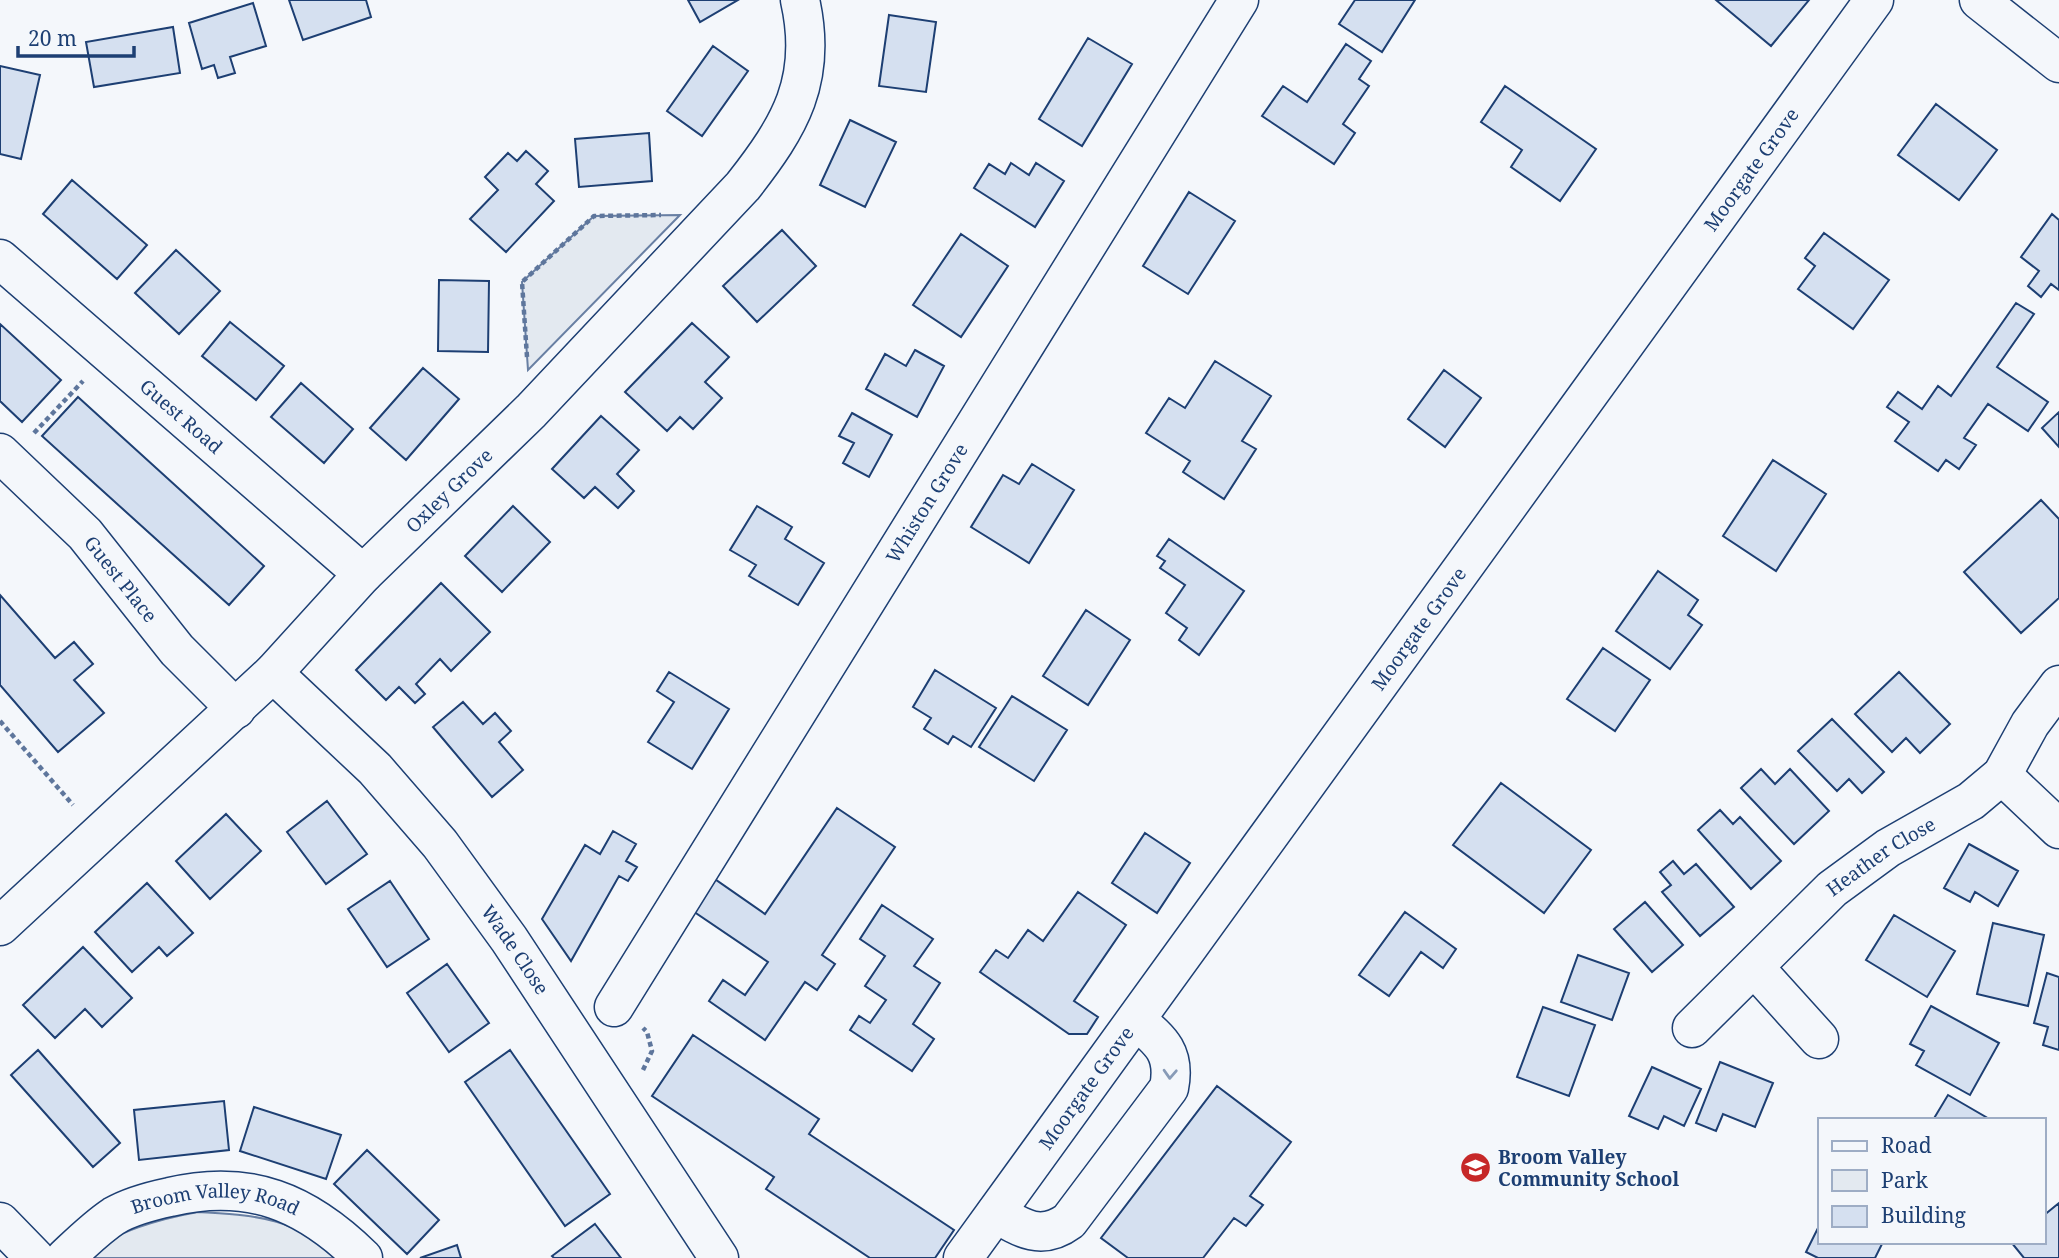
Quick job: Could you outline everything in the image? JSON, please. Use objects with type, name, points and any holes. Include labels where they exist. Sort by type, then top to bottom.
[{"type":"street","name":"Oxley Grove","points":[[0,926],[273,673],[363,574],[531,411],[715,215],[773,148],[792,115],[802,80],[805,48],[800,0]]},
{"type":"street","name":"Whiston Grove","points":[[614,1007],[1239,0]]},
{"type":"street","name":"Moorgate Grove","points":[[963,1258],[1874,0]]},
{"type":"street","points":[[1979,0],[2059,63]]},
{"type":"street","name":"Guest Road","points":[[0,259],[363,574]]},
{"type":"street","name":"Guest Place","points":[[4,457],[85,534],[177,650],[236,709]]},
{"type":"street","name":"Wade Close","points":[[273,673],[375,769],[440,844],[509,939],[719,1258]]},
{"type":"street","name":"Heather Close","points":[[1692,1028],[1832,889],[1888,848],[1971,801],[2002,775],[2030,724],[2059,685]]},
{"type":"street","points":[[2002,775],[2059,829]]},
{"type":"street","points":[[1754,968],[1819,1039]]},
{"type":"street","points":[[996,1213],[1025,1231],[1041,1233],[1063,1226],[1169,1088],[1173,1070],[1168,1054],[1157,1038],[1136,1020]]},
{"type":"street","name":"Broom Valley Road","points":[[65,1258],[115,1216],[147,1202],[184,1193],[226,1189],[263,1194],[293,1206],[323,1222],[363,1258]]},
{"type":"street","points":[[0,1222],[35,1258]]},
{"type":"path","points":[[531,411],[522,282],[594,216],[715,215]]},
{"type":"path","points":[[4,457],[108,355]]},
{"type":"path","points":[[0,721],[99,835]]},
{"type":"path","points":[[613,1099],[645,1068],[652,1051],[648,1032],[614,1007]]},
{"type":"green space","points":[[680,215],[528,370],[522,282],[594,216]]},
{"type":"green space","points":[[198,1212],[256,1217],[289,1226],[322,1244],[339,1258],[91,1258],[98,1249],[123,1233]]},
{"type":"building","points":[[289,0],[366,0],[371,17],[303,40]]},
{"type":"building","points":[[688,0],[738,0],[700,22]]},
{"type":"building","points":[[1355,0],[1415,0],[1382,52],[1339,24]]},
{"type":"building","points":[[1716,0],[1809,0],[1771,46]]},
{"type":"building","points":[[253,3],[266,46],[230,57],[235,73],[218,78],[214,65],[202,69],[189,23]]},
{"type":"building","points":[[889,15],[936,22],[926,92],[879,86]]},
{"type":"building","points":[[173,27],[180,73],[94,87],[86,42]]},
{"type":"building","points":[[1088,38],[1132,64],[1082,146],[1039,119]]},
{"type":"building","points":[[1346,44],[1371,61],[1359,79],[1369,86],[1343,124],[1355,133],[1334,164],[1262,116],[1283,86],[1307,102]]},
{"type":"building","points":[[713,46],[748,71],[702,136],[667,111]]},
{"type":"building","points":[[0,66],[40,75],[21,159],[0,154]]},
{"type":"building","points":[[1505,86],[1596,149],[1560,201],[1511,167],[1522,150],[1481,122]]},
{"type":"building","points":[[1936,104],[1997,150],[1959,200],[1898,155]]},
{"type":"building","points":[[850,120],[896,142],[865,207],[820,185]]},
{"type":"building","points":[[649,133],[652,181],[579,187],[575,139]]},
{"type":"building","points":[[526,151],[548,171],[536,184],[554,201],[506,252],[470,219],[498,190],[485,177],[508,153],[517,161]]},
{"type":"building","points":[[1011,163],[1029,175],[1036,163],[1064,181],[1035,227],[974,188],[989,164],[1005,174]]},
{"type":"building","points":[[72,180],[147,245],[117,279],[43,214]]},
{"type":"building","points":[[1189,192],[1235,221],[1188,294],[1143,266]]},
{"type":"building","points":[[2052,214],[2059,220],[2059,290],[2051,284],[2041,297],[2028,286],[2039,271],[2021,257]]},
{"type":"building","points":[[782,230],[816,266],[757,322],[723,286]]},
{"type":"building","points":[[1824,233],[1889,280],[1853,329],[1798,289],[1815,266],[1805,258]]},
{"type":"building","points":[[961,234],[1008,266],[961,337],[913,305]]},
{"type":"building","points":[[176,250],[220,291],[179,334],[135,293]]},
{"type":"building","points":[[439,280],[489,281],[488,352],[438,351]]},
{"type":"building","points":[[2016,303],[2034,314],[1997,367],[2048,402],[2028,431],[1988,404],[1964,438],[1976,445],[1959,469],[1946,460],[1938,471],[1895,441],[1909,422],[1887,407],[1898,392],[1922,409],[1938,386],[1951,396]]},
{"type":"building","points":[[230,322],[284,366],[256,400],[202,356]]},
{"type":"building","points":[[692,323],[729,357],[705,382],[722,398],[693,429],[680,417],[667,431],[625,392]]},
{"type":"building","points":[[0,324],[61,380],[22,422],[0,401]]},
{"type":"building","points":[[915,350],[944,366],[917,417],[866,389],[885,354],[906,366]]},
{"type":"building","points":[[1215,361],[1271,396],[1242,441],[1256,449],[1224,499],[1183,472],[1190,461],[1146,433],[1169,398],[1185,408]]},
{"type":"building","points":[[423,368],[459,399],[406,460],[370,428]]},
{"type":"building","points":[[1444,370],[1481,398],[1445,447],[1408,419]]},
{"type":"building","points":[[301,383],[353,429],[324,463],[271,417]]},
{"type":"building","points":[[78,397],[264,566],[229,605],[42,436]]},
{"type":"building","points":[[2059,412],[2059,447],[2042,428]]},
{"type":"building","points":[[852,413],[892,435],[869,477],[843,463],[854,443],[839,436]]},
{"type":"building","points":[[601,416],[639,450],[617,474],[634,491],[618,508],[595,487],[584,498],[552,469]]},
{"type":"building","points":[[1773,460],[1826,494],[1776,571],[1723,536]]},
{"type":"building","points":[[1032,464],[1074,490],[1029,563],[971,527],[1003,475],[1019,484]]},
{"type":"building","points":[[2041,500],[2059,519],[2059,598],[2021,633],[1964,572]]},
{"type":"building","points":[[513,506],[550,542],[502,592],[465,556]]},
{"type":"building","points":[[757,506],[792,527],[785,539],[824,563],[798,605],[749,576],[756,565],[730,550]]},
{"type":"building","points":[[1169,539],[1244,591],[1199,655],[1179,640],[1187,628],[1166,613],[1185,585],[1160,568],[1165,561],[1157,556]]},
{"type":"building","points":[[1658,571],[1698,600],[1688,615],[1702,625],[1670,669],[1616,631]]},
{"type":"building","points":[[441,583],[490,632],[451,671],[440,659],[416,684],[425,694],[415,703],[399,687],[386,700],[356,670]]},
{"type":"building","points":[[0,595],[55,658],[74,642],[93,664],[74,680],[104,713],[58,752],[0,685]]},
{"type":"building","points":[[1086,610],[1130,640],[1088,705],[1043,676]]},
{"type":"building","points":[[1603,648],[1650,680],[1615,731],[1567,699]]},
{"type":"building","points":[[935,670],[996,708],[971,747],[953,736],[948,744],[924,729],[931,718],[913,707]]},
{"type":"building","points":[[669,672],[729,709],[692,769],[648,742],[674,702],[657,691]]},
{"type":"building","points":[[1899,672],[1950,724],[1920,753],[1906,738],[1892,752],[1855,714]]},
{"type":"building","points":[[1012,696],[1067,730],[1034,781],[979,747]]},
{"type":"building","points":[[463,702],[483,724],[495,713],[511,731],[499,742],[523,770],[492,797],[433,727]]},
{"type":"building","points":[[1832,719],[1884,772],[1862,793],[1849,779],[1837,791],[1798,751]]},
{"type":"building","points":[[1761,769],[1775,784],[1790,769],[1829,811],[1794,844],[1741,788]]},
{"type":"building","points":[[1501,783],[1591,850],[1544,913],[1453,845]]},
{"type":"building","points":[[327,801],[367,854],[326,884],[287,832]]},
{"type":"building","points":[[837,808],[895,847],[822,955],[835,964],[817,990],[805,982],[765,1040],[709,1001],[723,980],[745,995],[768,962],[684,905],[706,873],[765,914]]},
{"type":"building","points":[[1720,810],[1733,824],[1740,817],[1781,861],[1751,889],[1698,830]]},
{"type":"building","points":[[226,814],[261,851],[210,899],[176,861]]},
{"type":"building","points":[[613,831],[636,844],[626,861],[637,867],[628,881],[619,876],[571,961],[542,919],[585,845],[600,854]]},
{"type":"building","points":[[1145,833],[1190,863],[1157,913],[1112,883]]},
{"type":"building","points":[[1969,844],[2018,871],[1998,906],[1975,892],[1970,902],[1944,888]]},
{"type":"building","points":[[1673,861],[1684,874],[1696,864],[1734,907],[1700,936],[1662,892],[1671,885],[1660,872]]},
{"type":"building","points":[[390,881],[429,939],[387,967],[348,909]]},
{"type":"building","points":[[147,883],[193,933],[167,956],[159,947],[132,972],[95,932]]},
{"type":"building","points":[[1078,892],[1126,925],[1074,1001],[1098,1017],[1087,1034],[1069,1034],[980,972],[996,950],[1008,958],[1028,930],[1043,941]]},
{"type":"building","points":[[1645,902],[1683,945],[1652,972],[1614,929]]},
{"type":"building","points":[[882,905],[933,939],[914,966],[940,983],[913,1024],[934,1039],[912,1071],[850,1030],[859,1016],[870,1023],[886,1000],[865,986],[885,956],[860,939]]},
{"type":"building","points":[[1405,912],[1456,949],[1443,968],[1421,952],[1389,996],[1359,975]]},
{"type":"building","points":[[1894,915],[1955,951],[1927,997],[1866,960]]},
{"type":"building","points":[[1993,923],[2044,935],[2028,1006],[1977,994]]},
{"type":"building","points":[[83,947],[132,998],[102,1027],[85,1009],[55,1038],[23,1005]]},
{"type":"building","points":[[1578,955],[1629,973],[1612,1020],[1561,1002]]},
{"type":"building","points":[[447,964],[489,1023],[449,1052],[407,993]]},
{"type":"building","points":[[2047,973],[2059,977],[2059,1050],[2043,1045],[2048,1027],[2034,1023]]},
{"type":"building","points":[[1931,1006],[1999,1043],[1970,1095],[1916,1065],[1924,1051],[1910,1044]]},
{"type":"building","points":[[1543,1007],[1595,1025],[1569,1096],[1517,1077]]},
{"type":"building","points":[[693,1035],[819,1119],[809,1134],[954,1230],[935,1258],[870,1258],[766,1189],[774,1177],[652,1096]]},
{"type":"building","points":[[38,1050],[120,1143],[93,1167],[11,1075]]},
{"type":"building","points":[[510,1050],[610,1194],[565,1226],[465,1082]]},
{"type":"building","points":[[1720,1062],[1773,1083],[1755,1127],[1723,1114],[1716,1131],[1696,1123]]},
{"type":"building","points":[[1652,1067],[1701,1089],[1684,1126],[1664,1116],[1658,1129],[1629,1116]]},
{"type":"building","points":[[1217,1086],[1291,1142],[1250,1196],[1263,1205],[1246,1226],[1234,1218],[1203,1258],[1128,1258],[1101,1238]]},
{"type":"building","points":[[1948,1095],[1988,1118],[1934,1118]]},
{"type":"building","points":[[224,1101],[229,1150],[139,1160],[134,1110]]},
{"type":"building","points":[[254,1107],[341,1135],[326,1179],[240,1151]]},
{"type":"building","points":[[367,1150],[439,1220],[407,1254],[334,1184]]},
{"type":"building","points":[[2059,1203],[2059,1258],[2024,1258],[2013,1244],[2045,1244],[2045,1214]]},
{"type":"building","points":[[595,1224],[621,1258],[552,1256]]},
{"type":"building","points":[[1818,1228],[1818,1244],[1882,1244],[1875,1258],[1818,1258],[1806,1252]]},
{"type":"building","points":[[457,1245],[461,1258],[420,1258]]},
{"type":"place","name":"Broom Valley Community School","points":[[1475,1168]]}]
